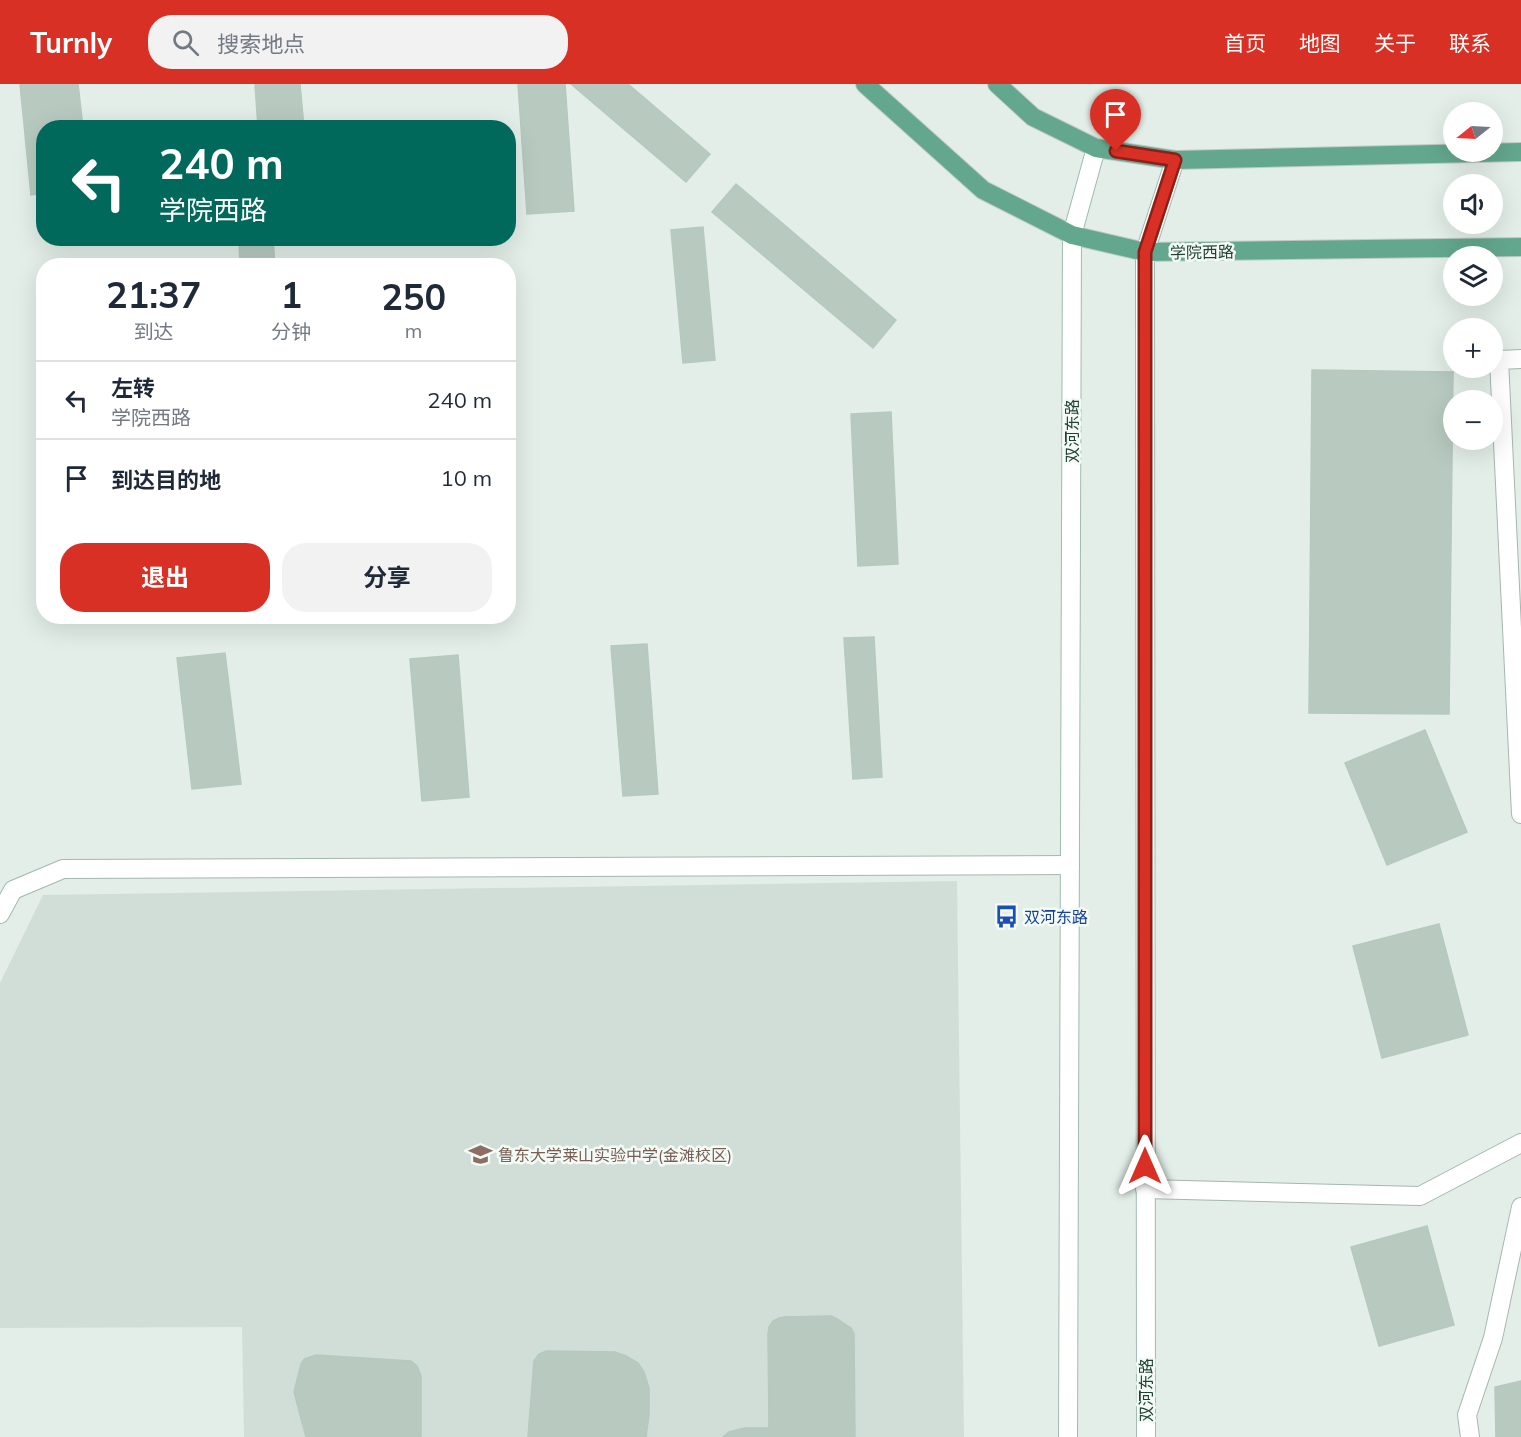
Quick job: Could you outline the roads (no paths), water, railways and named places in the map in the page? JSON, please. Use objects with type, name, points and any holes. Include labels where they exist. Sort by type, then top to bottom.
[{"type":"main road","name":"学院西路","points":[[865,84],[983,190],[1072,236],[1145,252],[1521,247]]},
{"type":"main road","points":[[997,84],[1033,117],[1096,148],[1175,160],[1521,152]]},
{"type":"street","name":"双河东路","points":[[1068,1437],[1072,236],[1096,148]]},
{"type":"street","name":"双河东路","points":[[1146,1437],[1145,252],[1175,160]]},
{"type":"street","points":[[1521,359],[1499,360],[1521,814]]},
{"type":"street","points":[[0,914],[13,890],[63,869],[1070,865]]},
{"type":"street","points":[[1145,1189],[1420,1196],[1521,1143]]},
{"type":"street","points":[[1470,1437],[1467,1415],[1493,1338],[1521,1207]]},
{"type":"place","name":"双河东路","points":[[1006,917]]},
{"type":"place","name":"鲁东大学莱山实验中学(金滩校区)","points":[[480,1155]]}]
